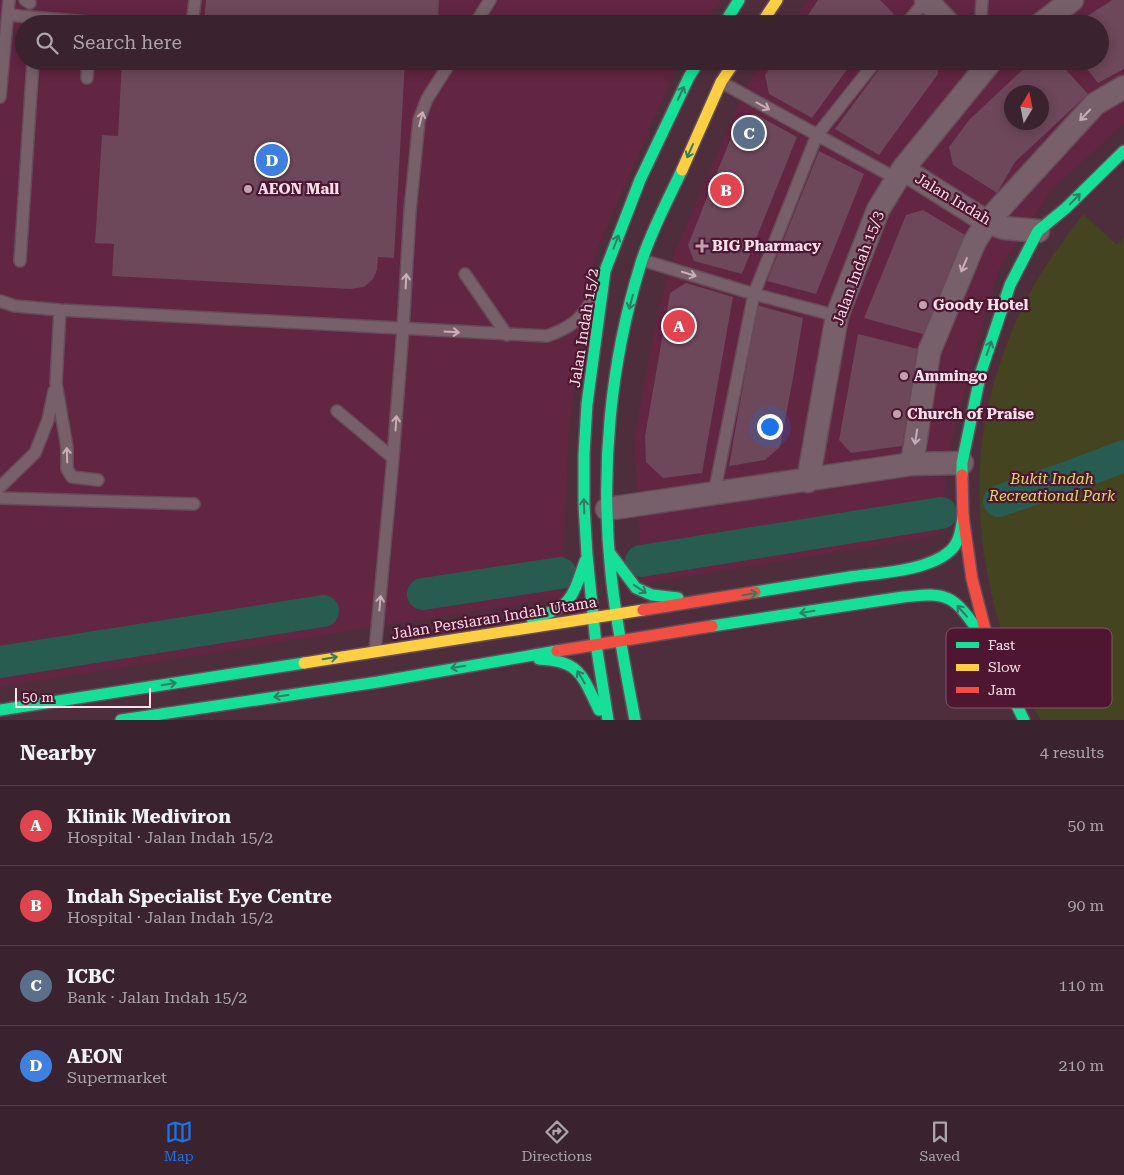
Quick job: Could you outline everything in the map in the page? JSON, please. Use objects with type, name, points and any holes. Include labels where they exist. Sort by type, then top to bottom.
[{"type":"main road","points":[[730,15],[739,0]]},
{"type":"main road","points":[[767,15],[777,0]]},
{"type":"main road","name":"Jalan Indah 15/2","points":[[606,720],[587,555],[584,505],[587,404],[605,271],[640,180],[693,70]]},
{"type":"main road","points":[[635,720],[619,641],[609,552],[607,509],[608,446],[615,383],[626,321],[642,260],[720,82],[729,70]]},
{"type":"main road","name":"Jalan Persiaran Indah Utama","points":[[984,628],[972,579],[966,540],[963,516],[962,463],[981,372],[1010,285],[1038,231],[1066,208],[1124,151]]},
{"type":"main road","name":"Jalan Persiaran Indah Utama","points":[[0,710],[923,565],[938,559],[950,551],[958,540],[963,516]]},
{"type":"main road","points":[[609,552],[636,588],[644,592],[702,601]]},
{"type":"main road","points":[[498,632],[558,610],[565,604],[577,586],[587,555]]},
{"type":"main road","name":"Jalan Persiaran Indah Utama","points":[[121,720],[378,682],[596,644],[903,597],[934,594],[950,600],[963,610],[975,628]]},
{"type":"main road","points":[[650,646],[704,627]]},
{"type":"main road","points":[[506,659],[556,659],[573,666],[579,672],[606,720]]},
{"type":"main road","points":[[635,720],[634,669],[636,664]]},
{"type":"main road","name":"Jalan Persiaran Indah Utama","points":[[1018,708],[1024,720]]},
{"type":"street","points":[[926,0],[940,15]]},
{"type":"street","points":[[1053,15],[1072,0]]},
{"type":"street","name":"Jalan Indah 15/3","points":[[808,481],[837,316],[878,210],[900,174],[983,70]]},
{"type":"street","points":[[912,464],[929,352],[974,242],[995,225],[1095,104],[1124,86]]},
{"type":"street","name":"Jalan Indah","points":[[900,174],[995,225],[1038,231]]},
{"type":"street","name":"Jalan Indah","points":[[995,225],[1021,262]]},
{"type":"street","points":[[607,509],[808,481],[912,464],[962,463]]},
{"type":"lane","points":[[0,97],[9,0]]},
{"type":"lane","points":[[193,15],[195,0]]},
{"type":"lane","points":[[481,15],[490,0]]},
{"type":"lane","points":[[914,15],[926,0]]},
{"type":"lane","points":[[982,0],[982,15]]},
{"type":"lane","points":[[8,15],[15,17]]},
{"type":"lane","points":[[20,262],[32,70]]},
{"type":"lane","points":[[87,70],[87,78]]},
{"type":"lane","points":[[376,651],[404,329],[410,211],[419,120],[428,99],[446,70]]},
{"type":"lane","points":[[714,494],[754,294],[817,135],[869,70]]},
{"type":"lane","points":[[720,82],[817,135],[900,174]]},
{"type":"lane","points":[[642,260],[754,294],[837,316]]},
{"type":"lane","points":[[0,301],[15,306],[60,310],[547,336],[565,329],[580,318],[590,303],[605,271]]},
{"type":"lane","points":[[465,274],[507,335]]},
{"type":"lane","points":[[0,487],[35,453],[48,420],[56,383],[60,310]]},
{"type":"lane","points":[[56,383],[67,448],[67,469],[72,477],[98,480]]},
{"type":"lane","points":[[336,411],[393,458]]},
{"type":"lane","points":[[0,498],[194,504]]},
{"type":"shaded area","points":[[0,0],[722,0],[711,15],[15,15],[15,70],[675,70],[595,255],[585,296],[569,432],[562,597],[0,687]]},
{"type":"shaded area","points":[[808,0],[1124,0],[1124,124],[1052,189],[999,270],[952,440],[939,536],[642,584],[634,437],[659,307],[675,251],[748,83],[757,70],[1109,70],[1109,15],[797,15]]},
{"type":"green space","name":"Bukit Indah Recreational Park","points":[[1083,214],[1117,245],[1124,238],[1124,720],[1041,720],[1034,708],[1112,708],[1112,628],[1001,628],[987,573],[979,493],[981,454],[986,417],[1004,351],[1017,319],[1032,289],[1056,251]]},
{"type":"building","points":[[206,0],[439,0],[438,15],[205,15]]},
{"type":"building","points":[[818,0],[880,0],[894,14],[893,15],[808,15]]},
{"type":"building","points":[[1112,0],[1124,0],[1124,69],[1098,83],[1088,70],[1109,70],[1109,15],[1089,15]]},
{"type":"building","name":"AEON Mall","points":[[122,70],[404,70],[394,258],[378,257],[377,270],[373,279],[364,287],[350,289],[112,276],[114,244],[95,243],[102,135],[118,136]]},
{"type":"building","points":[[769,70],[847,70],[812,118],[769,94],[765,75]]},
{"type":"building","points":[[878,70],[938,70],[938,74],[879,155],[835,129]]},
{"type":"building","points":[[1022,70],[1066,70],[1088,94],[1015,162],[997,193],[953,165],[949,147],[969,120],[1004,87],[1004,130],[1049,130],[1049,85],[1006,85]]},
{"type":"building","points":[[755,114],[797,137],[742,274],[694,261],[688,245],[738,120]]},
{"type":"building","points":[[819,151],[864,174],[816,294],[767,281]]},
{"type":"building","points":[[923,210],[965,235],[926,335],[864,318],[906,215]]},
{"type":"building","points":[[686,283],[733,297],[702,473],[663,478],[646,462],[645,436],[670,293]]},
{"type":"building","points":[[757,305],[803,318],[793,378],[780,447],[765,460],[729,466]]},
{"type":"building","points":[[858,334],[918,349],[902,446],[851,453],[839,440]]},
{"type":"waterway","points":[[999,501],[1124,456]]},
{"type":"waterway","points":[[641,561],[941,513]]},
{"type":"waterway","points":[[423,594],[560,573]]},
{"type":"waterway","points":[[0,662],[323,611]]},
{"type":"traffic: fast","points":[[730,15],[739,0]]},
{"type":"traffic: fast","points":[[608,720],[596,644],[587,555],[584,505],[584,454],[587,404],[605,271],[640,180],[693,70]]},
{"type":"traffic: fast","points":[[962,475],[962,463],[981,372],[1010,285],[1038,231],[1066,208],[1124,151]]},
{"type":"traffic: fast","points":[[635,720],[618,629],[611,574],[607,496],[607,456],[610,417],[622,339],[641,263],[655,227],[682,170]]},
{"type":"traffic: fast","points":[[755,592],[903,570],[929,563],[941,558],[956,544],[963,516]]},
{"type":"traffic: fast","points":[[609,552],[636,588],[652,595],[678,598]]},
{"type":"traffic: fast","points":[[532,619],[555,610],[569,599],[577,584],[585,561]]},
{"type":"traffic: fast","points":[[712,626],[926,595],[949,599],[959,607],[976,628]]},
{"type":"traffic: fast","points":[[121,720],[378,682],[557,651]]},
{"type":"traffic: fast","points":[[539,659],[564,663],[578,672],[584,679],[599,710]]},
{"type":"traffic: fast","points":[[0,710],[304,663]]},
{"type":"traffic: fast","points":[[1018,708],[1024,720]]},
{"type":"traffic: slow","points":[[767,15],[777,0]]},
{"type":"traffic: slow","points":[[682,170],[721,82],[729,70]]},
{"type":"traffic: slow","points":[[304,663],[643,610]]},
{"type":"traffic: jam","points":[[962,475],[963,516],[972,579],[985,628]]},
{"type":"traffic: jam","points":[[643,610],[755,592]]},
{"type":"traffic: jam","points":[[557,651],[712,626]]},
{"type":"place","name":"ICBC","points":[[749,133]]},
{"type":"place","name":"AEON","points":[[272,160]]},
{"type":"place","name":"AEON Mall","points":[[248,189]]},
{"type":"place","name":"Indah Specialist Eye Centre","points":[[726,190]]},
{"type":"place","name":"BIG Pharmacy","points":[[702,246]]},
{"type":"place","name":"Goody Hotel","points":[[923,305]]},
{"type":"place","name":"Klinik Mediviron","points":[[679,326]]},
{"type":"place","name":"Ammingo","points":[[904,376]]},
{"type":"place","name":"Church of Praise","points":[[897,414]]}]
